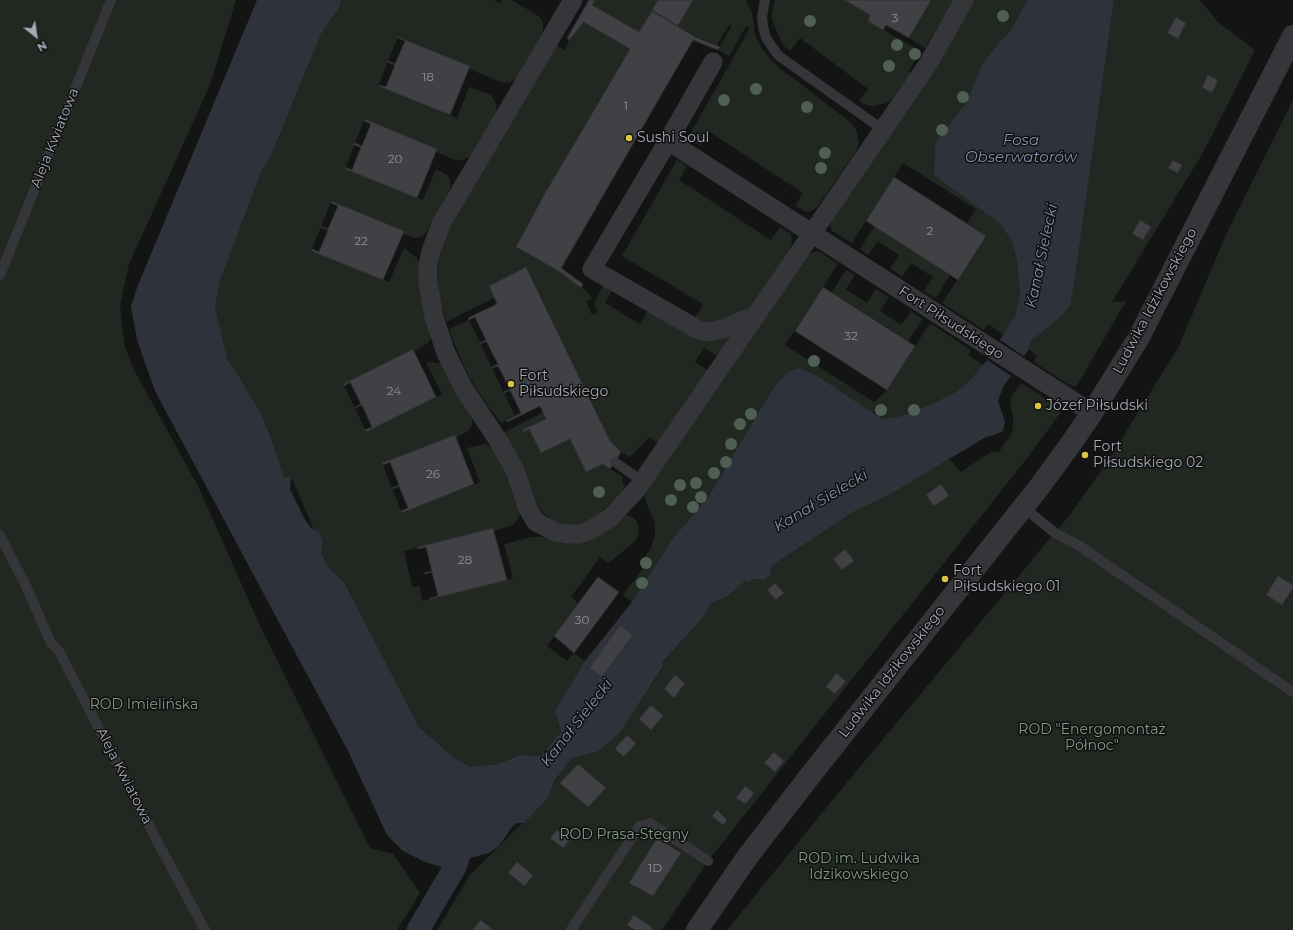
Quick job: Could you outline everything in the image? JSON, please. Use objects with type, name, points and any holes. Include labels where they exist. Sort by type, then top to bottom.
[{"type":"street","points":[[573,0],[441,224],[431,251],[428,265],[430,299],[442,340],[454,371],[515,470],[528,509],[536,522],[556,532],[566,534],[578,534],[589,531],[610,518],[642,481],[811,232],[928,64],[964,0]]},
{"type":"street","name":"Ludwika Idzikowskiego","points":[[697,930],[748,856],[1023,507],[1064,454],[1092,413],[1141,332],[1293,36]]},
{"type":"street","points":[[713,62],[592,269],[697,329],[707,332],[723,329],[754,316]]},
{"type":"street","name":"Fort Piłsudskiego","points":[[668,141],[993,351],[1092,413]]},
{"type":"lane","name":"Aleja Kwiatowa","points":[[0,276],[111,0]]},
{"type":"lane","points":[[765,0],[762,17],[763,27],[766,37],[779,56],[882,129]]},
{"type":"lane","points":[[615,462],[642,481]]},
{"type":"lane","points":[[1023,507],[1055,532],[1085,550],[1293,692]]},
{"type":"lane","name":"Aleja Kwiatowa","points":[[0,535],[26,586],[51,643],[59,651],[156,839],[205,930]]},
{"type":"lane","points":[[571,930],[640,826],[650,822],[708,861]]},
{"type":"green space","name":"ROD Imielińska","points":[[0,0],[236,0],[210,85],[129,264],[120,306],[125,347],[133,368],[198,486],[261,628],[370,848],[393,854],[420,893],[397,930],[0,930]]},
{"type":"green space","points":[[341,0],[494,0],[500,3],[502,0],[512,0],[540,17],[543,22],[543,32],[516,79],[509,83],[504,83],[469,69],[470,66],[398,37],[378,86],[457,118],[469,87],[491,95],[496,104],[496,113],[470,157],[461,160],[455,160],[436,152],[437,149],[364,120],[345,169],[423,200],[436,169],[447,175],[450,180],[451,187],[426,233],[421,237],[415,238],[402,234],[403,231],[331,202],[311,251],[389,282],[404,248],[417,258],[420,264],[431,332],[431,338],[428,343],[343,384],[366,431],[442,394],[426,362],[440,363],[472,417],[472,424],[469,430],[456,438],[455,435],[382,463],[402,513],[480,482],[467,448],[485,444],[495,448],[508,475],[520,511],[519,517],[513,525],[494,531],[493,529],[404,551],[412,587],[419,586],[422,601],[513,578],[504,544],[532,537],[550,537],[627,515],[633,517],[637,522],[639,528],[635,541],[609,563],[600,557],[571,597],[578,603],[547,646],[567,661],[574,653],[585,661],[555,711],[561,732],[541,756],[521,755],[497,764],[470,767],[452,756],[419,727],[344,582],[329,568],[321,553],[323,541],[319,532],[311,528],[313,527],[291,477],[284,479],[274,446],[262,415],[228,361],[215,307],[220,281],[262,170],[270,158],[321,34],[339,8]]},
{"type":"green space","points":[[595,0],[748,0],[746,2],[752,12],[755,35],[762,49],[781,69],[849,121],[856,129],[859,143],[855,153],[817,207],[812,211],[806,212],[795,206],[803,193],[710,132],[701,146],[688,138],[750,28],[746,26],[729,56],[718,50],[732,25],[729,25],[717,45],[695,36],[560,272],[581,288],[586,290],[592,298],[586,301],[592,315],[598,312],[594,304],[604,284],[613,289],[605,303],[640,324],[648,310],[733,332],[717,356],[704,348],[695,362],[707,370],[658,443],[649,437],[630,457],[620,452],[610,469],[623,477],[623,490],[597,517],[578,525],[564,525],[553,520],[539,508],[503,433],[543,412],[546,419],[522,430],[529,429],[541,453],[602,423],[532,279],[446,322],[439,294],[438,282],[439,260],[446,231],[556,45],[565,50],[569,40],[584,22]],"holes":[[[652,11],[672,23],[538,256],[555,269],[516,247],[544,195]]]},
{"type":"green space","points":[[775,0],[844,0],[870,15],[868,21],[920,51],[909,71],[910,74],[891,100],[883,104],[873,106],[863,104],[859,101],[868,89],[800,38],[790,51],[784,46],[772,19]]},
{"type":"green space","points":[[931,0],[954,0],[925,48],[909,38]]},
{"type":"green space","points":[[973,0],[1027,0],[1012,28],[983,62],[966,103],[935,144],[934,175],[1000,224],[1012,241],[1017,261],[1020,293],[1015,316],[1004,335],[988,324],[984,330],[942,303],[986,236],[967,223],[976,209],[903,163],[852,243],[832,231],[830,225],[831,219]]},
{"type":"green space","points":[[1114,0],[1200,0],[1218,22],[1255,50],[1204,151],[1112,302],[1126,301],[1076,387],[1067,384],[1034,362],[1037,356],[1028,348],[1032,340],[1074,285]]},
{"type":"green space","points":[[1293,100],[1293,930],[727,930],[844,786],[1072,512],[1110,458],[1179,346],[1225,237]]},
{"type":"green space","points":[[677,160],[687,166],[679,180],[771,240],[780,227],[791,234],[792,242],[789,250],[754,303],[742,312],[719,322],[709,323],[695,318],[703,304],[622,256]]},
{"type":"green space","points":[[875,226],[950,275],[936,298],[924,291],[933,277],[911,263],[902,277],[890,268],[899,255],[878,241],[868,255],[860,249]]},
{"type":"green space","points":[[818,251],[838,264],[785,345],[874,402],[887,390],[930,323],[971,350],[968,355],[983,365],[971,379],[957,391],[930,405],[901,416],[884,419],[868,410],[772,390],[707,499],[673,538],[632,602],[623,595],[645,566],[641,562],[651,548],[655,534],[655,523],[648,508],[645,497],[646,492],[805,255]]},
{"type":"green space","points":[[846,270],[855,275],[846,289],[867,303],[876,289],[889,297],[880,311],[901,325],[911,311],[923,319],[908,341],[832,292]]},
{"type":"green space","points":[[469,320],[515,416],[501,423],[485,402],[470,378],[449,329]]},
{"type":"green space","name":"ROD Prasa-Stegny","points":[[1021,383],[1055,405],[1061,412],[1028,457],[708,861],[662,930],[437,930],[470,875],[548,798],[554,783],[572,758],[597,752],[619,734],[664,666],[662,664],[702,619],[710,604],[728,596],[745,581],[749,582],[752,579],[761,579],[763,581],[770,574],[773,565],[853,512],[889,495],[949,459],[961,472],[991,452],[999,452],[1011,434],[1013,428],[1013,415],[1010,405],[1011,397]]},
{"type":"water","name":"Fosa Obserwatorów","points":[[257,0],[341,0],[339,8],[321,34],[270,158],[262,170],[220,281],[215,307],[228,361],[262,415],[284,478],[291,476],[290,489],[304,518],[311,528],[319,532],[323,541],[321,553],[329,568],[344,582],[419,727],[452,756],[470,767],[497,764],[521,755],[541,756],[561,732],[555,711],[585,661],[632,602],[673,538],[707,499],[772,390],[787,373],[798,368],[814,374],[884,419],[901,416],[930,405],[957,391],[971,379],[987,360],[1015,316],[1020,293],[1017,261],[1012,241],[1000,224],[934,175],[935,143],[966,103],[983,62],[1012,28],[1027,0],[1114,0],[1070,306],[1058,319],[1032,340],[1028,348],[1029,349],[1024,356],[1025,357],[1013,377],[1011,376],[1003,387],[998,401],[1005,422],[1003,431],[986,437],[889,495],[853,512],[773,565],[770,571],[771,574],[763,581],[761,579],[752,579],[749,582],[745,581],[728,596],[710,604],[702,619],[662,663],[664,665],[619,734],[597,752],[572,758],[554,782],[548,798],[524,823],[517,823],[512,827],[499,846],[489,853],[467,859],[449,869],[425,862],[403,851],[387,835],[348,751],[155,391],[137,340],[131,306],[138,285]]},
{"type":"pier","points":[[1000,340],[1025,357],[1013,377],[987,360]]},
{"type":"building","points":[[589,0],[595,0],[592,5],[639,32],[652,11],[695,37],[720,47],[718,50],[693,40],[561,268],[583,284],[581,288],[560,272],[516,247],[544,195],[630,49],[584,22],[569,40],[567,38]]},
{"type":"building","points":[[658,0],[693,0],[678,26],[652,10]]},
{"type":"building","points":[[844,0],[931,0],[909,38],[886,25],[883,30],[868,21],[870,15]]},
{"type":"building","points":[[1176,17],[1186,23],[1178,39],[1167,33]]},
{"type":"building","points":[[398,37],[470,66],[450,115],[378,86],[386,87],[395,65],[388,61],[395,64],[405,41]]},
{"type":"building","points":[[1208,75],[1218,80],[1212,93],[1202,87]]},
{"type":"building","points":[[365,119],[437,149],[417,198],[345,169],[345,167],[352,170],[361,147],[354,145],[355,143],[362,146],[371,124],[364,121]]},
{"type":"building","points":[[1173,160],[1182,165],[1178,173],[1168,168]]},
{"type":"building","points":[[894,177],[986,236],[958,280],[866,221]]},
{"type":"building","points":[[331,201],[404,231],[383,280],[311,251],[312,249],[319,252],[328,230],[321,226],[328,229],[338,206],[331,203]]},
{"type":"building","points":[[1140,220],[1151,227],[1143,240],[1132,234]]},
{"type":"building","points":[[526,267],[610,441],[621,452],[610,469],[603,464],[586,472],[570,439],[541,453],[529,429],[523,432],[522,430],[546,419],[540,406],[507,422],[506,421],[521,413],[510,390],[504,393],[510,389],[498,366],[492,368],[498,364],[486,341],[480,344],[486,340],[475,317],[469,320],[468,318],[497,304],[489,286]]},
{"type":"building","points":[[823,287],[915,346],[887,390],[795,331]]},
{"type":"building","points":[[413,349],[436,397],[366,432],[365,430],[372,427],[362,405],[354,408],[361,404],[350,382],[344,386],[343,384]]},
{"type":"building","points":[[455,435],[474,484],[402,513],[401,511],[408,508],[399,486],[392,489],[399,485],[390,462],[383,465],[382,463]]},
{"type":"building","points":[[941,484],[949,496],[934,506],[926,495]]},
{"type":"building","points":[[493,528],[507,580],[431,599],[430,598],[438,596],[432,572],[424,574],[432,571],[426,547],[418,549],[418,547]]},
{"type":"building","points":[[845,549],[854,561],[842,570],[833,559]]},
{"type":"building","points":[[1278,576],[1293,585],[1293,588],[1282,605],[1266,595]]},
{"type":"building","points":[[598,577],[619,592],[574,653],[554,636]]},
{"type":"building","points":[[775,583],[784,593],[776,600],[767,590]]},
{"type":"building","points":[[620,625],[633,635],[602,677],[589,668]]},
{"type":"building","points":[[836,673],[846,681],[835,694],[826,687]]},
{"type":"building","points":[[675,675],[685,683],[674,698],[664,689]]},
{"type":"building","points":[[651,705],[663,716],[651,730],[639,719]]},
{"type":"building","points":[[627,735],[636,743],[624,757],[615,749]]},
{"type":"building","points":[[774,752],[784,761],[775,772],[764,763]]},
{"type":"building","points":[[578,764],[606,788],[588,807],[560,783]]},
{"type":"building","points":[[745,786],[754,793],[746,804],[736,798]]},
{"type":"building","points":[[717,810],[727,820],[723,825],[712,816]]},
{"type":"building","points":[[557,830],[570,840],[563,848],[550,838]]},
{"type":"building","points":[[657,838],[681,853],[653,896],[629,883]]},
{"type":"building","points":[[517,862],[533,875],[525,886],[508,873]]},
{"type":"building","points":[[634,915],[653,928],[652,930],[635,930],[627,925]]},
{"type":"building","points":[[481,920],[493,930],[472,930]]},
{"type":"waterway","name":"Kanał Sielecki","points":[[418,930],[455,867],[465,837]]},
{"type":"place","name":"Sushi Soul","points":[[629,138]]},
{"type":"place","name":"Fort Piłsudskiego","points":[[511,384]]},
{"type":"place","name":"Józef Piłsudski","points":[[1038,406]]},
{"type":"place","name":"Fort Piłsudskiego 02","points":[[1085,455]]},
{"type":"place","name":"Fort Piłsudskiego 01","points":[[945,579]]},
{"type":"park label","name":"ROD \"Energomontaż Północ\"","points":[[1092,738]]},
{"type":"park label","name":"ROD im. Ludwika Idzikowskiego","points":[[859,868]]}]
